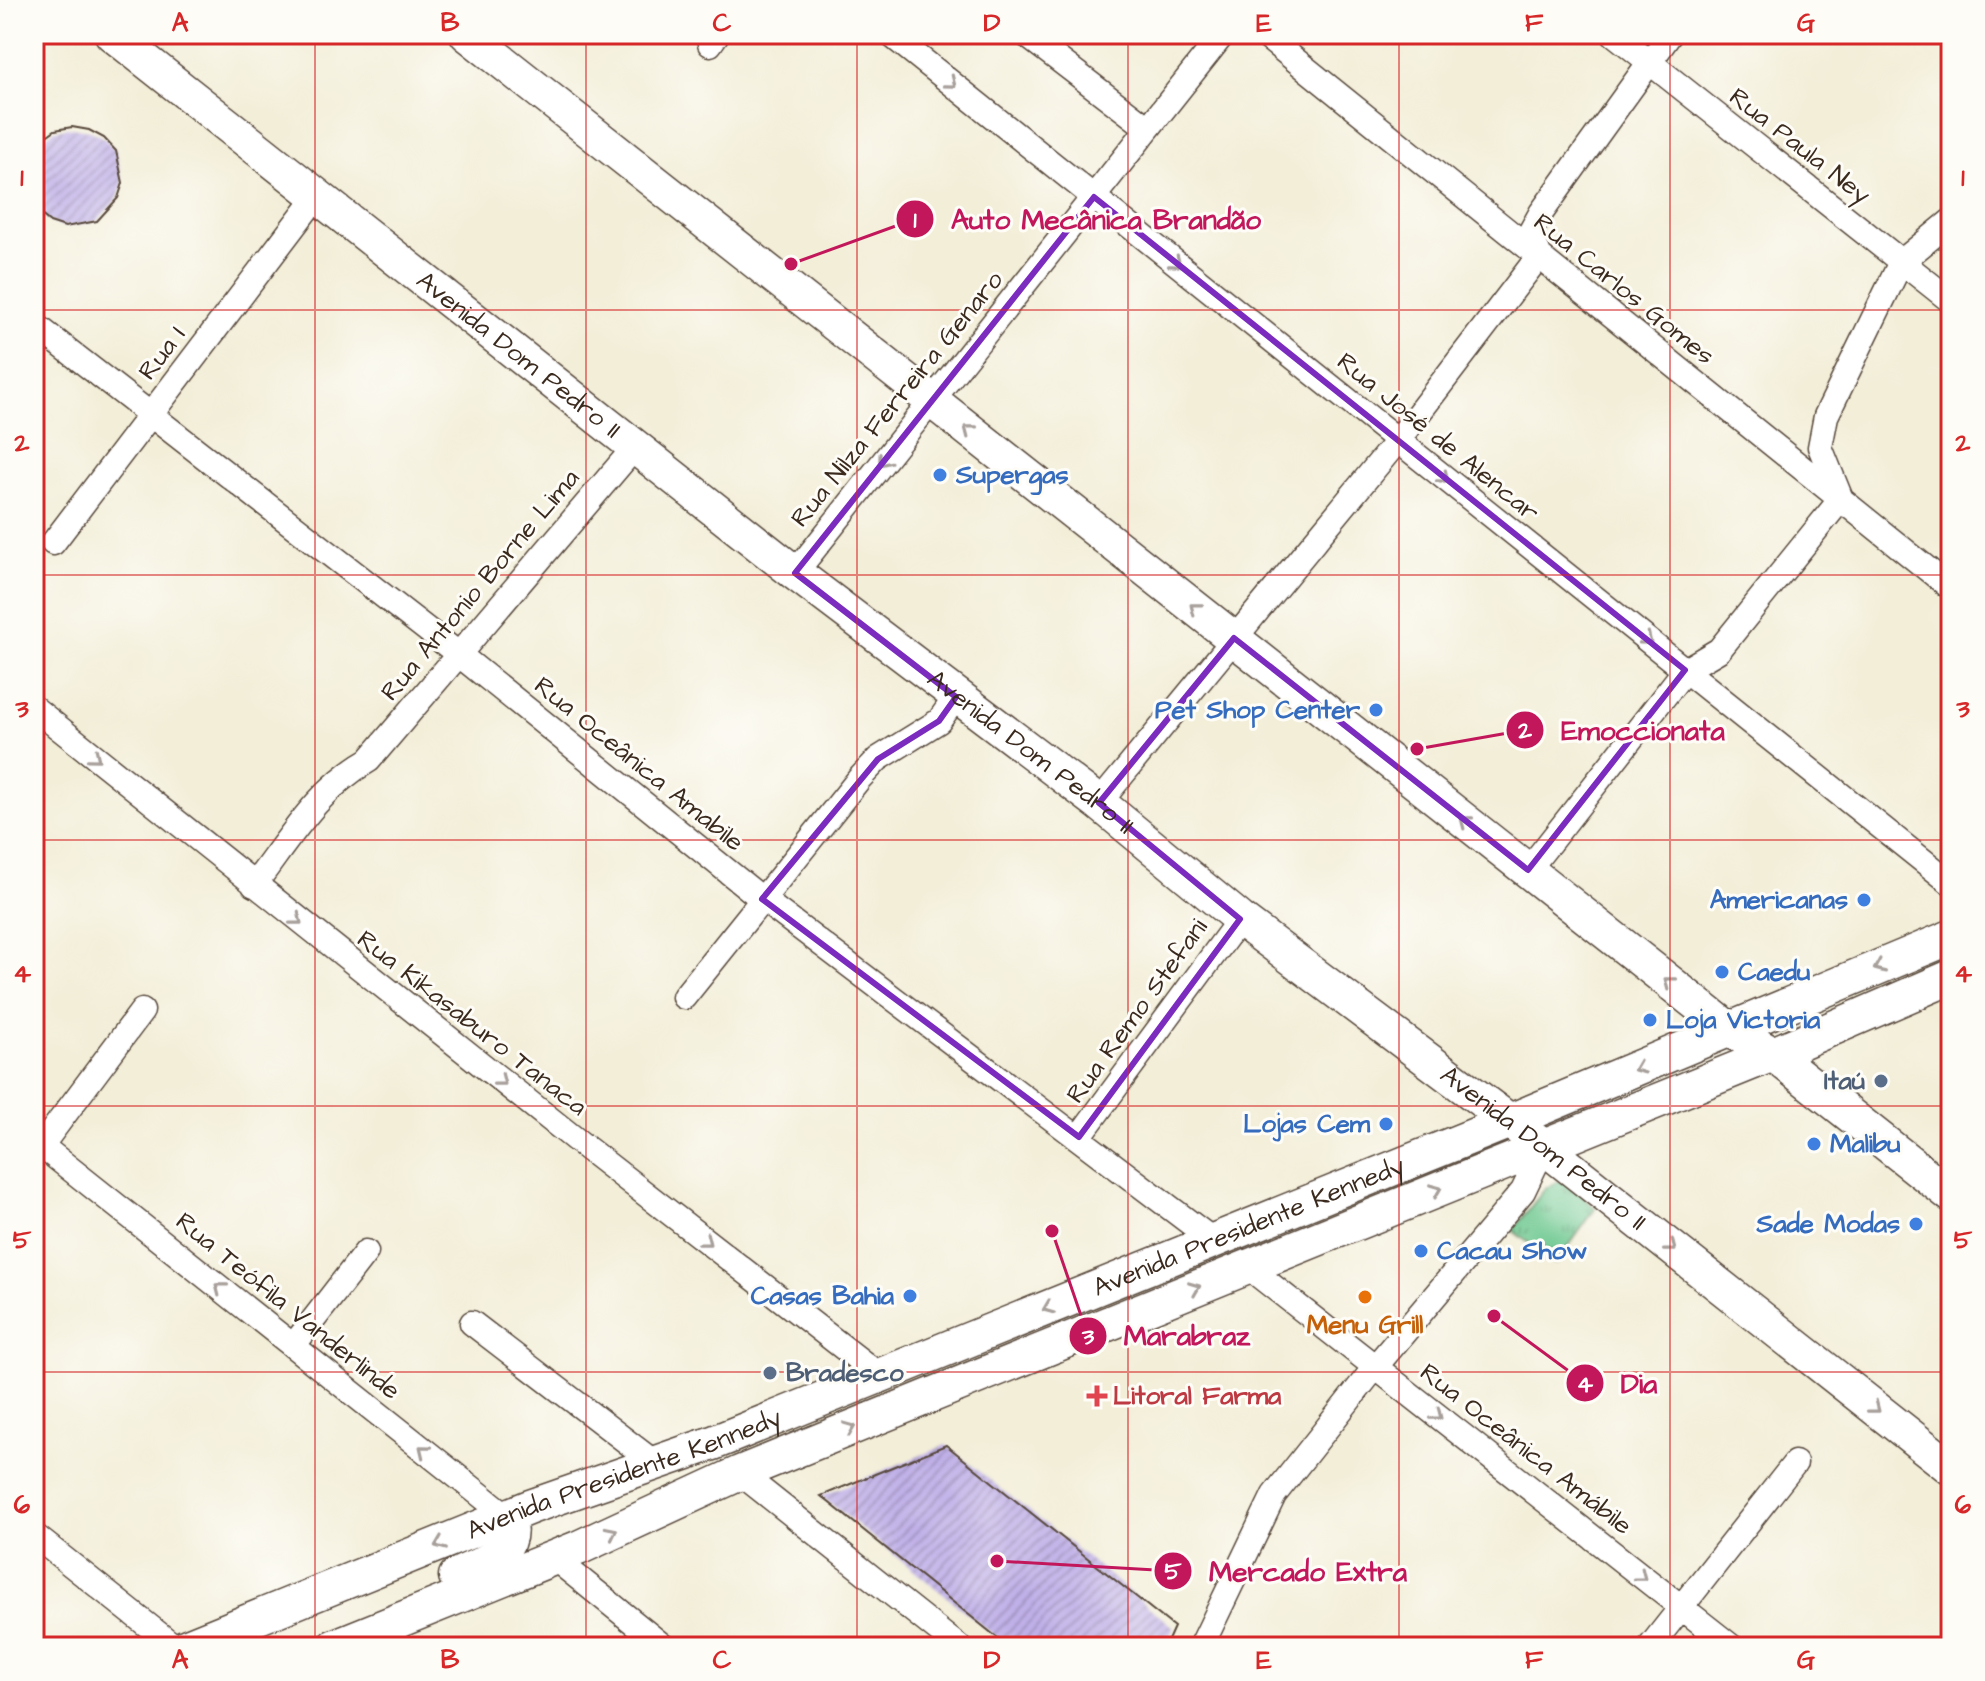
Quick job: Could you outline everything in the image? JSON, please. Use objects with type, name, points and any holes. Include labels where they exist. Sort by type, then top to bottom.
[{"type":"street","name":"Avenida Dom Pedro II","points":[[112,34],[795,573],[1099,803],[1240,919],[1544,1147],[1951,1468]]},
{"type":"street","points":[[467,34],[1730,1030],[1773,1054],[1951,1195]]},
{"type":"street","name":"Rua José de Alencar","points":[[890,34],[1951,883]]},
{"type":"street","points":[[1025,34],[1148,128]]},
{"type":"street","name":"Rua Nilza Ferreira Genaro","points":[[795,573],[1223,34]]},
{"type":"street","name":"Rua Carlos Gomes","points":[[1263,34],[1951,588]]},
{"type":"street","name":"Rua Paula Ney","points":[[1614,34],[1951,301]]},
{"type":"street","points":[[1099,803],[1398,440],[1539,256],[1531,231],[1647,60],[1670,34]]},
{"type":"street","name":"Rua I","points":[[53,543],[316,197]]},
{"type":"street","points":[[1528,870],[1685,670],[1719,650],[1841,499],[1820,447],[1826,416],[1901,262],[1951,221]]},
{"type":"street","name":"Rua Oceânica Amabile","points":[[34,324],[457,653],[762,899],[1214,1241]]},
{"type":"street","name":"Rua Antonio Borne Lima","points":[[254,885],[324,793],[340,777],[369,760],[635,447]]},
{"type":"street","points":[[684,997],[878,759],[939,721],[956,697]]},
{"type":"street","name":"Rua Kikasaburo Tanaca","points":[[34,708],[254,885],[880,1376]]},
{"type":"street","name":"Rua Remo Stefani","points":[[1079,1137],[1240,919]]},
{"type":"street","name":"Avenida Presidente Kennedy","points":[[185,1647],[507,1516],[656,1464],[880,1376],[1510,1121],[1951,937]]},
{"type":"street","name":"Avenida Presidente Kennedy","points":[[333,1647],[554,1558],[740,1473],[1773,1054],[1951,977]]},
{"type":"street","points":[[38,1143],[142,1011]]},
{"type":"street","name":"Rua Teófila Vanderlinde","points":[[38,1143],[507,1516]]},
{"type":"street","points":[[1201,1647],[1274,1495],[1376,1366],[1523,1191],[1544,1147]]},
{"type":"street","points":[[293,1346],[366,1252]]},
{"type":"street","name":"Rua Oceânica Amábile","points":[[1248,1267],[1732,1647]]},
{"type":"street","points":[[472,1323],[656,1464]]},
{"type":"street","points":[[1650,1647],[1795,1463]]},
{"type":"street","points":[[740,1473],[959,1647]]},
{"type":"street","points":[[395,1622],[405,1601],[501,1553],[509,1545],[511,1535],[507,1516]]},
{"type":"street","points":[[34,1535],[175,1647]]},
{"type":"street","points":[[554,1558],[650,1643]]},
{"type":"street","points":[[246,1647],[330,1607],[384,1567]]},
{"type":"highlighted area","points":[[1094,197],[1685,670],[1528,870],[1234,638],[1099,803],[1240,919],[1079,1137],[762,899],[878,759],[939,721],[956,697],[795,573]]},
{"type":"green space","points":[[1559,1181],[1569,1182],[1595,1209],[1556,1264],[1512,1230],[1545,1189]]},
{"type":"building","points":[[72,127],[89,130],[104,138],[116,151],[123,183],[118,198],[97,221],[65,227],[50,222],[34,209],[34,145],[55,130]]},
{"type":"building","points":[[946,1445],[1174,1627],[1165,1647],[1009,1647],[821,1496]]},
{"type":"place","name":"Auto Mecânica Brandão","points":[[791,264]]},
{"type":"place","name":"Supergas","points":[[940,475]]},
{"type":"place","name":"Pet Shop Center","points":[[1376,710]]},
{"type":"place","name":"Emoccionata","points":[[1417,749]]},
{"type":"place","name":"Americanas","points":[[1864,900]]},
{"type":"place","name":"Caedu","points":[[1722,972]]},
{"type":"place","name":"Loja Victoria","points":[[1650,1020]]},
{"type":"place","name":"Itaú","points":[[1881,1081]]},
{"type":"place","name":"Lojas Cem","points":[[1386,1124]]},
{"type":"place","name":"Malibu","points":[[1814,1144]]},
{"type":"place","name":"Sade Modas","points":[[1916,1224]]},
{"type":"place","name":"Marabraz","points":[[1052,1231]]},
{"type":"place","name":"Cacau Show","points":[[1421,1251]]},
{"type":"place","name":"Casas Bahia","points":[[910,1296]]},
{"type":"place","name":"Menu Grill","points":[[1365,1297]]},
{"type":"place","name":"Dia","points":[[1494,1316]]},
{"type":"place","name":"Bradesco","points":[[770,1373]]},
{"type":"place","name":"Litoral Farma","points":[[1097,1396]]},
{"type":"place","name":"Mercado Extra","points":[[997,1561]]}]
